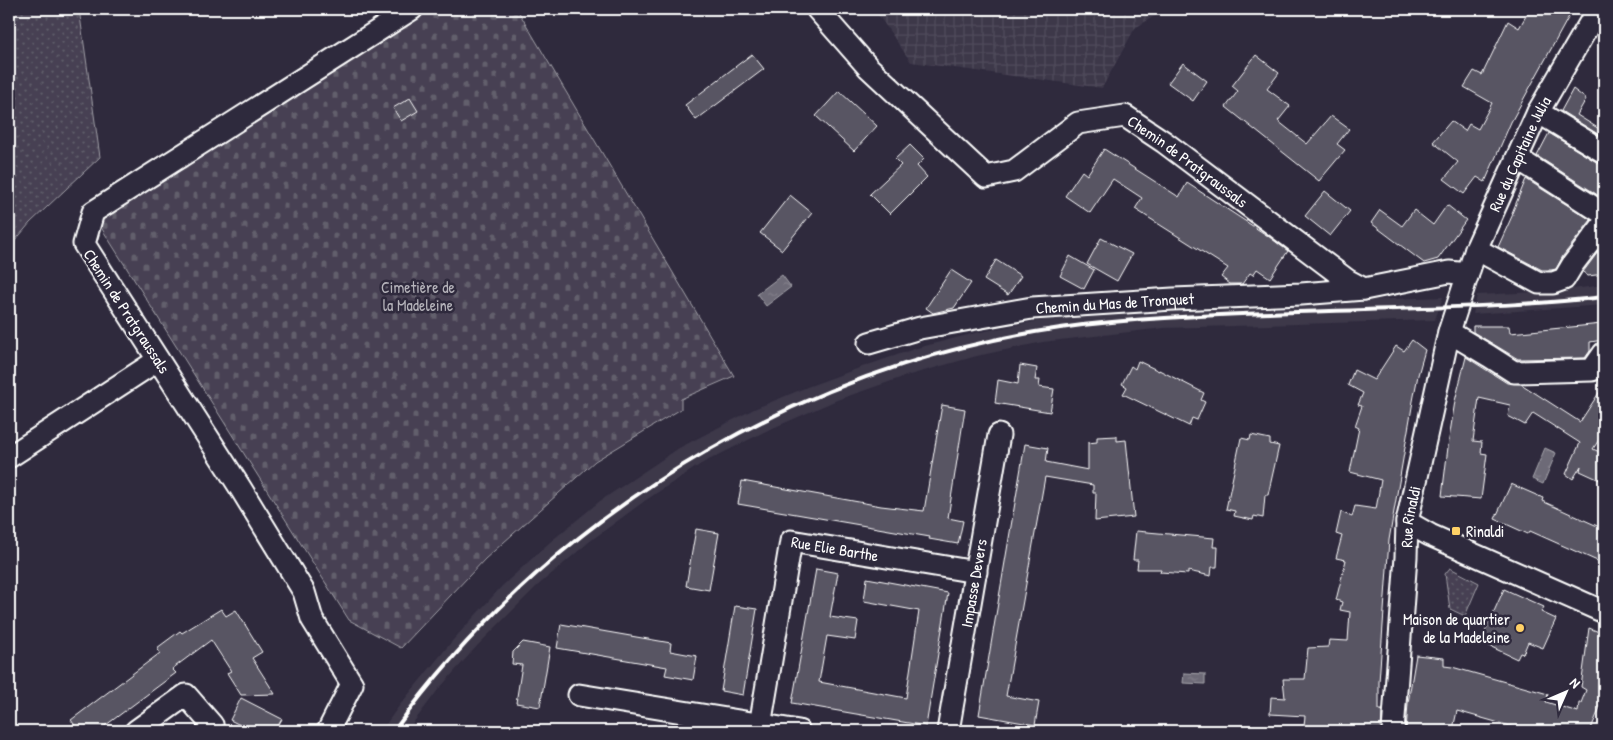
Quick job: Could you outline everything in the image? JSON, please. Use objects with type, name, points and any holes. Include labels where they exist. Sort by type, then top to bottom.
[{"type":"street","name":"Chemin de Pratgraussals","points":[[328,731],[352,684],[312,619],[304,592],[241,489],[84,244],[93,212],[412,9]]},
{"type":"street","name":"Chemin de Pratgraussals","points":[[817,9],[868,67],[986,177],[1014,171],[1078,123],[1125,116],[1164,142],[1347,280],[1364,288]]},
{"type":"street","name":"Rue du Capitaine Julia","points":[[1457,307],[1476,250],[1538,112],[1598,9]]},
{"type":"street","points":[[1538,112],[1604,152]]},
{"type":"street","points":[[1476,250],[1539,283],[1553,283],[1564,279],[1604,222],[1517,158]]},
{"type":"street","points":[[1364,288],[1449,272],[1468,274]]},
{"type":"street","name":"Chemin du Mas de Tronquet","points":[[869,343],[920,328],[1032,308],[1173,299],[1302,294],[1364,288]]},
{"type":"street","name":"Rue Rinaldi","points":[[1393,731],[1407,522],[1449,332],[1457,307]]},
{"type":"street","points":[[1449,332],[1514,372],[1592,370],[1604,352]]},
{"type":"street","points":[[9,457],[158,360]]},
{"type":"street","name":"Impasse Devers","points":[[948,731],[999,435]]},
{"type":"street","points":[[1407,522],[1430,535],[1604,612]]},
{"type":"street","name":"Rue Elie Barthe","points":[[760,726],[791,541],[976,572]]},
{"type":"street","points":[[136,731],[186,694],[212,726],[209,731]]},
{"type":"street","points":[[579,695],[799,731]]},
{"type":"shaded area","points":[[874,9],[1166,9],[1135,28],[1102,88],[911,62]]},
{"type":"shaded area","points":[[1604,285],[1604,305],[1473,314],[1477,295],[1556,291]]},
{"type":"shaded area","points":[[1443,297],[1435,320],[1164,328],[1043,342],[977,356],[906,376],[837,400],[764,432],[701,464],[646,500],[589,542],[536,587],[478,645],[438,690],[407,731],[381,731],[453,640],[502,586],[550,542],[600,501],[679,448],[754,409],[807,387],[917,348],[975,333],[1037,321],[1098,313],[1164,308]]},
{"type":"green space","points":[[9,9],[79,9],[100,157],[30,223],[9,248]]},
{"type":"green space","name":"Cimetière de la Madeleine","points":[[432,9],[517,9],[734,376],[681,399],[681,409],[595,461],[485,559],[401,648],[349,620],[97,221]]},
{"type":"green space","points":[[1450,568],[1479,583],[1465,616],[1450,609],[1445,574]]},
{"type":"water","points":[[782,275],[791,287],[766,306],[757,294]]},
{"type":"water","points":[[1545,448],[1556,453],[1543,484],[1532,479]]},
{"type":"water","points":[[1184,673],[1205,674],[1205,684],[1183,683]]},
{"type":"building","points":[[1530,9],[1573,9],[1511,122],[1485,182],[1477,177],[1464,194],[1444,179],[1458,162],[1433,142],[1451,121],[1465,131],[1469,124],[1478,129],[1492,103],[1464,87],[1474,71],[1482,75],[1508,21],[1519,28]]},
{"type":"building","points":[[752,54],[764,69],[696,120],[685,105]]},
{"type":"building","points":[[1256,55],[1279,73],[1267,89],[1290,106],[1278,121],[1307,144],[1331,116],[1349,129],[1337,144],[1345,150],[1319,181],[1226,107],[1238,91],[1232,86]]},
{"type":"building","points":[[1183,63],[1207,81],[1193,101],[1168,83]]},
{"type":"building","points":[[1573,89],[1586,99],[1577,115],[1604,132],[1604,138],[1561,111]]},
{"type":"building","points":[[839,91],[877,126],[854,151],[816,116]]},
{"type":"building","points":[[410,98],[418,111],[401,121],[393,108]]},
{"type":"building","points":[[1549,133],[1598,163],[1604,164],[1604,199],[1537,156]]},
{"type":"building","points":[[910,145],[924,159],[917,166],[927,177],[890,214],[870,194],[901,165],[895,159]]},
{"type":"building","points":[[1104,149],[1179,197],[1187,183],[1288,251],[1270,278],[1257,269],[1253,275],[1250,273],[1242,284],[1230,284],[1221,277],[1228,268],[1135,209],[1142,198],[1113,179],[1090,213],[1065,196],[1082,171],[1087,175]]},
{"type":"building","points":[[1526,179],[1591,220],[1563,256],[1556,269],[1542,270],[1498,247]]},
{"type":"building","points":[[1325,191],[1350,211],[1330,236],[1305,216]]},
{"type":"building","points":[[790,195],[812,213],[782,250],[760,233]]},
{"type":"building","points":[[1447,205],[1466,220],[1438,259],[1424,263],[1371,223],[1380,210],[1402,226],[1414,210],[1433,225]]},
{"type":"building","points":[[1101,238],[1132,254],[1117,281],[1087,264]]},
{"type":"building","points":[[1604,244],[1604,274],[1588,276],[1583,272]]},
{"type":"building","points":[[1070,256],[1094,270],[1084,289],[1060,276]]},
{"type":"building","points":[[996,260],[1021,276],[1008,295],[984,280]]},
{"type":"building","points":[[951,270],[971,283],[954,308],[933,313],[926,308]]},
{"type":"building","points":[[1602,324],[1603,340],[1590,342],[1590,351],[1585,358],[1518,359],[1473,332],[1473,326],[1509,326],[1510,333]]},
{"type":"building","points":[[1412,340],[1425,350],[1413,401],[1389,540],[1379,682],[1379,710],[1382,710],[1381,731],[1314,731],[1314,727],[1304,726],[1305,716],[1270,714],[1271,697],[1285,698],[1283,679],[1305,679],[1308,648],[1328,647],[1329,640],[1348,641],[1350,612],[1340,610],[1342,602],[1336,600],[1346,560],[1336,558],[1342,536],[1336,534],[1341,512],[1352,517],[1355,506],[1376,509],[1381,480],[1350,472],[1359,428],[1355,426],[1362,406],[1358,405],[1363,393],[1348,385],[1354,370],[1374,380],[1396,346],[1404,351]]},
{"type":"building","points":[[1466,357],[1507,383],[1521,384],[1580,422],[1604,385],[1604,432],[1593,449],[1604,454],[1604,482],[1580,471],[1581,466],[1573,479],[1566,474],[1580,443],[1533,413],[1525,425],[1508,416],[1510,405],[1479,398],[1473,441],[1482,442],[1481,453],[1487,454],[1481,499],[1442,496],[1455,401]]},
{"type":"building","points":[[1138,361],[1204,393],[1201,400],[1205,402],[1197,420],[1192,418],[1189,426],[1123,394],[1127,387],[1122,384],[1131,366],[1135,369]]},
{"type":"building","points":[[1020,365],[1037,368],[1035,380],[1040,380],[1039,387],[1054,389],[1050,412],[995,403],[998,380],[1018,384]]},
{"type":"building","points":[[942,405],[965,409],[948,518],[963,521],[958,544],[929,539],[930,537],[738,504],[742,481],[881,506],[924,511]]},
{"type":"building","points":[[1251,435],[1270,439],[1270,444],[1279,446],[1268,495],[1265,495],[1263,518],[1254,516],[1253,520],[1234,516],[1235,511],[1226,509],[1241,438],[1250,440]]},
{"type":"building","points":[[1117,436],[1117,441],[1126,440],[1134,517],[1095,521],[1096,493],[1093,493],[1093,485],[1045,477],[1006,696],[1039,702],[1035,725],[979,715],[1025,444],[1048,448],[1046,462],[1088,470],[1088,443],[1097,442],[1097,437]]},
{"type":"building","points":[[1511,484],[1543,498],[1542,501],[1604,529],[1604,564],[1530,531],[1528,534],[1495,519]]},
{"type":"building","points":[[696,529],[719,533],[709,590],[686,586]]},
{"type":"building","points":[[1136,531],[1214,538],[1213,547],[1218,547],[1217,567],[1212,567],[1211,576],[1188,571],[1188,574],[1160,572],[1161,569],[1137,569],[1138,560],[1133,560]]},
{"type":"building","points":[[816,569],[838,573],[830,617],[858,621],[855,640],[827,636],[819,682],[906,698],[919,611],[864,601],[867,578],[948,593],[926,726],[792,703]]},
{"type":"building","name":"Maison de quartier de la Madeleine","points":[[1504,589],[1544,607],[1541,612],[1556,619],[1543,648],[1528,642],[1523,654],[1520,653],[1517,659],[1483,643],[1486,637],[1483,636]]},
{"type":"building","points":[[735,606],[757,609],[743,695],[721,691]]},
{"type":"building","points":[[221,609],[226,616],[236,610],[262,652],[252,658],[275,694],[241,695],[227,673],[231,671],[211,640],[172,669],[176,673],[98,731],[79,731],[71,720],[160,653],[157,648],[180,631],[182,633]]},
{"type":"building","points":[[561,624],[671,643],[670,651],[697,656],[693,680],[665,675],[667,667],[557,648]]},
{"type":"building","points":[[1589,628],[1604,634],[1604,698],[1590,731],[1528,731],[1457,711],[1453,729],[1448,728],[1447,731],[1406,731],[1408,703],[1416,655],[1444,658],[1444,666],[1548,694],[1546,702],[1578,712],[1579,703],[1581,703],[1586,690],[1581,687]]},
{"type":"building","points":[[523,642],[550,647],[540,707],[516,703],[522,665],[512,664],[513,652]]},
{"type":"building","points":[[241,698],[282,719],[275,731],[237,731],[240,725],[230,720]]},
{"type":"railway","points":[[394,731],[461,648],[536,574],[620,507],[709,450],[804,402],[904,364],[1007,337],[1112,322],[1228,315],[1513,304],[1604,297]]},
{"type":"place","name":"Rinaldi","points":[[1456,531]]},
{"type":"place","name":"Maison de quartier de la Madeleine","points":[[1520,628]]}]
